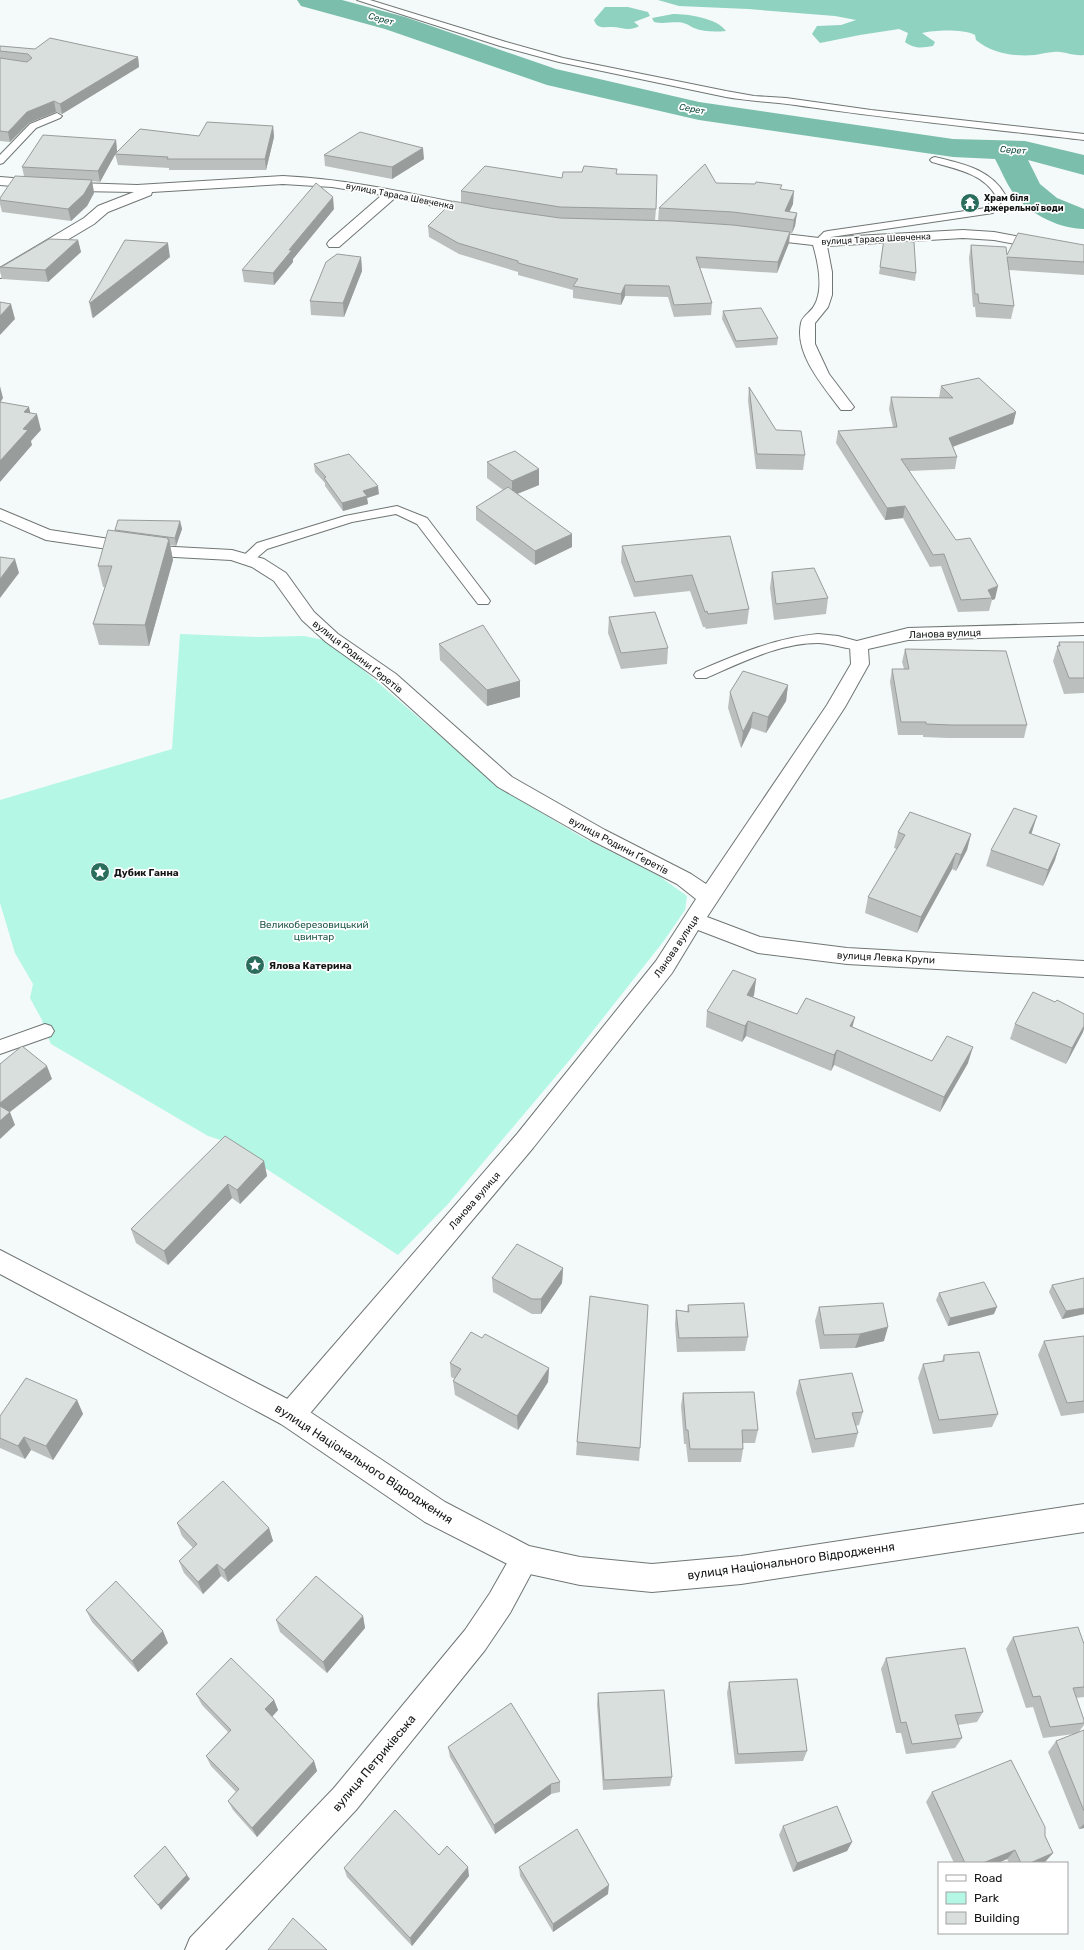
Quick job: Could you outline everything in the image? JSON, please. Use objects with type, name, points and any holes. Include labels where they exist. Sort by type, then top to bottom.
[{"type":"street","name":"вулиця Тараса Шевченка","points":[[0,181],[83,187],[158,188],[242,181],[282,180],[322,182],[491,214]]},
{"type":"street","points":[[83,187],[103,209]]},
{"type":"street","points":[[0,274],[89,221],[103,209],[158,188]]},
{"type":"street","points":[[334,244],[391,194]]},
{"type":"street","name":"вулиця Тараса Шевченка","points":[[746,233],[819,242],[963,234],[994,236],[1084,253]]},
{"type":"street","points":[[819,242],[823,253],[825,276],[823,304],[808,322],[808,344],[822,375],[846,407]]},
{"type":"street","name":"вулиця Родини Ґеретів","points":[[0,514],[46,535],[156,551],[232,555],[258,563],[280,577],[308,616],[332,638],[389,678],[505,782],[598,835],[684,879],[708,897]]},
{"type":"street","name":"Ланова вулиця","points":[[291,1415],[524,1141],[664,966],[708,897],[836,707],[860,664],[859,646],[908,634],[1084,629]]},
{"type":"street","name":"вулиця Левка Крупи","points":[[693,920],[758,945],[847,956],[1084,969]]},
{"type":"street","name":"вулиця Національного Відродження","points":[[0,1261],[291,1415],[435,1512],[525,1559],[580,1571],[652,1578],[741,1570],[1084,1518]]},
{"type":"street","name":"вулиця Петриківська","points":[[202,1950],[346,1799],[475,1640],[500,1603],[525,1559]]},
{"type":"lane","points":[[361,0],[503,44],[562,60],[726,94],[754,99],[786,101],[871,113],[1084,137]]},
{"type":"lane","points":[[0,161],[33,126],[57,116]]},
{"type":"lane","points":[[819,242],[828,234],[989,211],[1001,196],[997,185],[985,177],[970,170],[935,160]]},
{"type":"lane","points":[[247,560],[262,546],[350,519],[397,510],[422,521],[483,601]]},
{"type":"lane","points":[[701,675],[780,644],[803,638],[844,640],[859,646]]},
{"type":"lane","points":[[0,1047],[45,1031]]},
{"type":"green space","points":[[658,0],[1084,0],[1084,55],[1050,52],[1035,55],[1011,55],[989,48],[976,40],[975,35],[956,31],[934,31],[922,33],[935,42],[933,46],[925,47],[915,47],[905,42],[908,33],[899,29],[820,43],[812,34],[817,26],[841,25],[856,20],[835,16],[748,9],[679,6]]},
{"type":"green space","points":[[605,7],[628,7],[648,12],[650,16],[634,22],[639,26],[632,29],[601,27],[595,23],[594,20]]},
{"type":"green space","points":[[673,14],[694,16],[709,20],[716,23],[726,31],[714,32],[702,30],[694,28],[688,24],[674,22],[658,23],[654,22],[652,18]]},
{"type":"green space","name":"Великоберезовицький цвинтар","points":[[180,634],[257,637],[304,636],[324,640],[354,662],[489,778],[510,794],[580,836],[659,876],[687,896],[685,910],[663,942],[573,1056],[448,1204],[398,1255],[224,1141],[208,1136],[51,1044],[42,1020],[30,998],[33,984],[15,953],[0,903],[0,800],[172,749]]},
{"type":"building","points":[[50,38],[138,57],[60,104],[54,101],[27,112],[8,132],[0,131],[0,58],[27,62],[32,58],[28,54],[0,51],[0,46],[35,49]]},
{"type":"building","points":[[207,122],[273,126],[265,159],[167,159],[168,157],[115,154],[140,129],[199,136]]},
{"type":"building","points":[[360,132],[423,148],[392,167],[324,155]]},
{"type":"building","points":[[43,135],[116,140],[98,171],[22,167]]},
{"type":"building","points":[[705,164],[716,183],[755,184],[756,182],[782,185],[780,189],[794,191],[785,211],[797,213],[794,220],[733,212],[659,208]]},
{"type":"building","points":[[485,166],[562,178],[563,172],[582,172],[584,166],[617,169],[616,174],[657,175],[656,209],[560,207],[461,191]]},
{"type":"building","points":[[15,176],[92,180],[84,194],[68,209],[0,200]]},
{"type":"building","points":[[316,183],[333,197],[289,250],[292,250],[273,273],[242,270]]},
{"type":"building","points":[[453,201],[560,218],[673,221],[733,225],[790,232],[778,262],[696,257],[712,303],[674,305],[669,286],[625,285],[621,294],[573,286],[578,279],[518,263],[518,261],[458,243],[428,226]]},
{"type":"building","points":[[1018,233],[1084,245],[1084,262],[1007,257],[1014,306],[979,303],[978,294],[975,294],[971,245],[1006,247],[1007,255]]},
{"type":"building","points":[[49,239],[78,240],[45,270],[0,267],[3,266]]},
{"type":"building","points":[[884,239],[914,242],[916,273],[880,267]]},
{"type":"building","points":[[125,240],[168,243],[90,303],[89,302]]},
{"type":"building","points":[[337,254],[361,257],[343,303],[310,301],[326,262]]},
{"type":"building","points":[[0,302],[11,304],[0,316]]},
{"type":"building","points":[[761,308],[778,338],[736,341],[723,311]]},
{"type":"building","points":[[979,378],[1016,412],[949,438],[957,457],[901,459],[956,540],[970,538],[998,586],[988,590],[992,598],[961,600],[944,554],[933,555],[905,506],[887,508],[838,431],[897,427],[891,397],[953,398],[941,386]]},
{"type":"building","points":[[749,387],[776,430],[801,431],[805,455],[757,454]]},
{"type":"building","points":[[0,402],[29,407],[24,412],[37,414],[23,429],[28,430],[0,461]]},
{"type":"building","points":[[515,451],[539,469],[512,481],[487,462]]},
{"type":"building","points":[[349,454],[378,486],[363,491],[367,496],[342,503],[324,478],[326,477],[314,464]]},
{"type":"building","points":[[508,487],[572,534],[535,551],[476,507]]},
{"type":"building","points":[[118,520],[180,521],[175,538],[115,530]]},
{"type":"building","points":[[108,530],[169,539],[145,625],[93,624],[112,566],[98,566]]},
{"type":"building","points":[[730,536],[749,609],[708,614],[707,611],[705,612],[692,575],[635,582],[622,546]]},
{"type":"building","points":[[0,557],[15,559],[0,579]]},
{"type":"building","points":[[814,568],[828,598],[776,604],[772,572]]},
{"type":"building","points":[[655,612],[668,648],[621,653],[609,617]]},
{"type":"building","points":[[483,625],[520,681],[487,690],[439,644]]},
{"type":"building","points":[[1059,642],[1084,642],[1084,678],[1069,678],[1057,646],[1060,646]]},
{"type":"building","points":[[905,649],[1006,651],[1027,725],[951,725],[926,724],[926,722],[901,722],[892,669],[909,669]]},
{"type":"building","points":[[743,671],[788,685],[768,717],[753,712],[743,732],[730,692]]},
{"type":"building","points":[[1014,808],[1037,816],[1029,833],[1060,844],[1048,870],[991,850]]},
{"type":"building","points":[[910,812],[971,834],[961,855],[956,853],[921,917],[868,897],[905,835],[898,832]]},
{"type":"building","points":[[733,970],[756,979],[747,995],[797,1014],[806,998],[855,1017],[850,1026],[932,1061],[947,1036],[973,1047],[944,1097],[837,1050],[834,1055],[748,1021],[745,1026],[707,1011]]},
{"type":"building","points":[[1033,992],[1055,1002],[1057,1000],[1084,1014],[1084,1026],[1072,1048],[1015,1024]]},
{"type":"building","points":[[22,1046],[47,1066],[0,1103],[0,1064]]},
{"type":"building","points":[[0,1106],[10,1112],[0,1121]]},
{"type":"building","points":[[225,1136],[264,1161],[237,1190],[228,1184],[164,1251],[131,1229]]},
{"type":"building","points":[[517,1244],[563,1268],[541,1299],[532,1299],[492,1278]]},
{"type":"building","points":[[1084,1278],[1084,1308],[1066,1311],[1052,1285]]},
{"type":"building","points":[[984,1282],[997,1307],[950,1318],[939,1293]]},
{"type":"building","points":[[590,1296],[648,1305],[640,1448],[577,1442]]},
{"type":"building","points":[[744,1303],[748,1337],[679,1338],[676,1310],[689,1312],[688,1305]]},
{"type":"building","points":[[883,1303],[888,1327],[860,1334],[824,1335],[819,1307]]},
{"type":"building","points":[[471,1332],[482,1338],[485,1334],[549,1368],[517,1416],[453,1381],[461,1369],[450,1363]]},
{"type":"building","points":[[1084,1336],[1084,1401],[1067,1403],[1044,1341]]},
{"type":"building","points":[[979,1352],[998,1414],[939,1420],[923,1364],[944,1361],[944,1355]]},
{"type":"building","points":[[852,1373],[863,1412],[852,1413],[858,1433],[815,1439],[799,1380]]},
{"type":"building","points":[[26,1378],[77,1400],[46,1446],[24,1437],[18,1446],[0,1438],[0,1416]]},
{"type":"building","points":[[754,1392],[758,1430],[742,1430],[743,1449],[690,1449],[688,1430],[686,1430],[683,1393]]},
{"type":"building","points":[[223,1481],[269,1528],[224,1570],[217,1564],[198,1582],[179,1561],[197,1544],[177,1523]]},
{"type":"building","points":[[316,1576],[363,1616],[323,1662],[276,1620]]},
{"type":"building","points":[[116,1581],[163,1631],[132,1661],[86,1610]]},
{"type":"building","points":[[1078,1627],[1084,1644],[1084,1687],[1073,1688],[1084,1723],[1050,1727],[1040,1696],[1033,1697],[1013,1637]]},
{"type":"building","points":[[965,1648],[983,1712],[955,1715],[962,1738],[912,1744],[906,1722],[901,1723],[886,1658]]},
{"type":"building","points":[[231,1658],[274,1700],[265,1709],[314,1761],[252,1828],[228,1801],[239,1789],[206,1756],[231,1730],[196,1694]]},
{"type":"building","points":[[797,1679],[807,1751],[738,1754],[729,1682]]},
{"type":"building","points":[[664,1690],[672,1777],[604,1780],[598,1693]]},
{"type":"building","points":[[511,1703],[560,1782],[551,1784],[494,1825],[448,1747]]},
{"type":"building","points":[[1084,1730],[1084,1811],[1056,1741]]},
{"type":"building","points":[[1011,1760],[1045,1827],[1045,1836],[1053,1853],[1032,1862],[1021,1862],[1015,1850],[985,1862],[965,1862],[932,1792]]},
{"type":"building","points":[[837,1806],[852,1842],[797,1863],[783,1826]]},
{"type":"building","points":[[395,1810],[439,1855],[447,1846],[468,1867],[410,1938],[344,1868]]},
{"type":"building","points":[[577,1829],[609,1885],[553,1924],[519,1867]]},
{"type":"building","points":[[165,1846],[187,1875],[158,1905],[134,1876]]},
{"type":"building","points":[[293,1918],[327,1950],[268,1950]]},
{"type":"waterway","name":"Серет","points":[[311,0],[395,23],[547,76],[699,111],[953,148],[1006,149]]},
{"type":"waterway","name":"Серет","points":[[1006,149],[1025,150],[1084,165]]},
{"type":"waterway","points":[[1006,149],[1027,189],[1045,205],[1075,219],[1084,219]]},
{"type":"place","name":"Храм біля джерельної води","points":[[970,203]]},
{"type":"place","name":"Дубик Ганна","points":[[100,872]]},
{"type":"place","name":"Ялова Катерина","points":[[255,965]]}]
